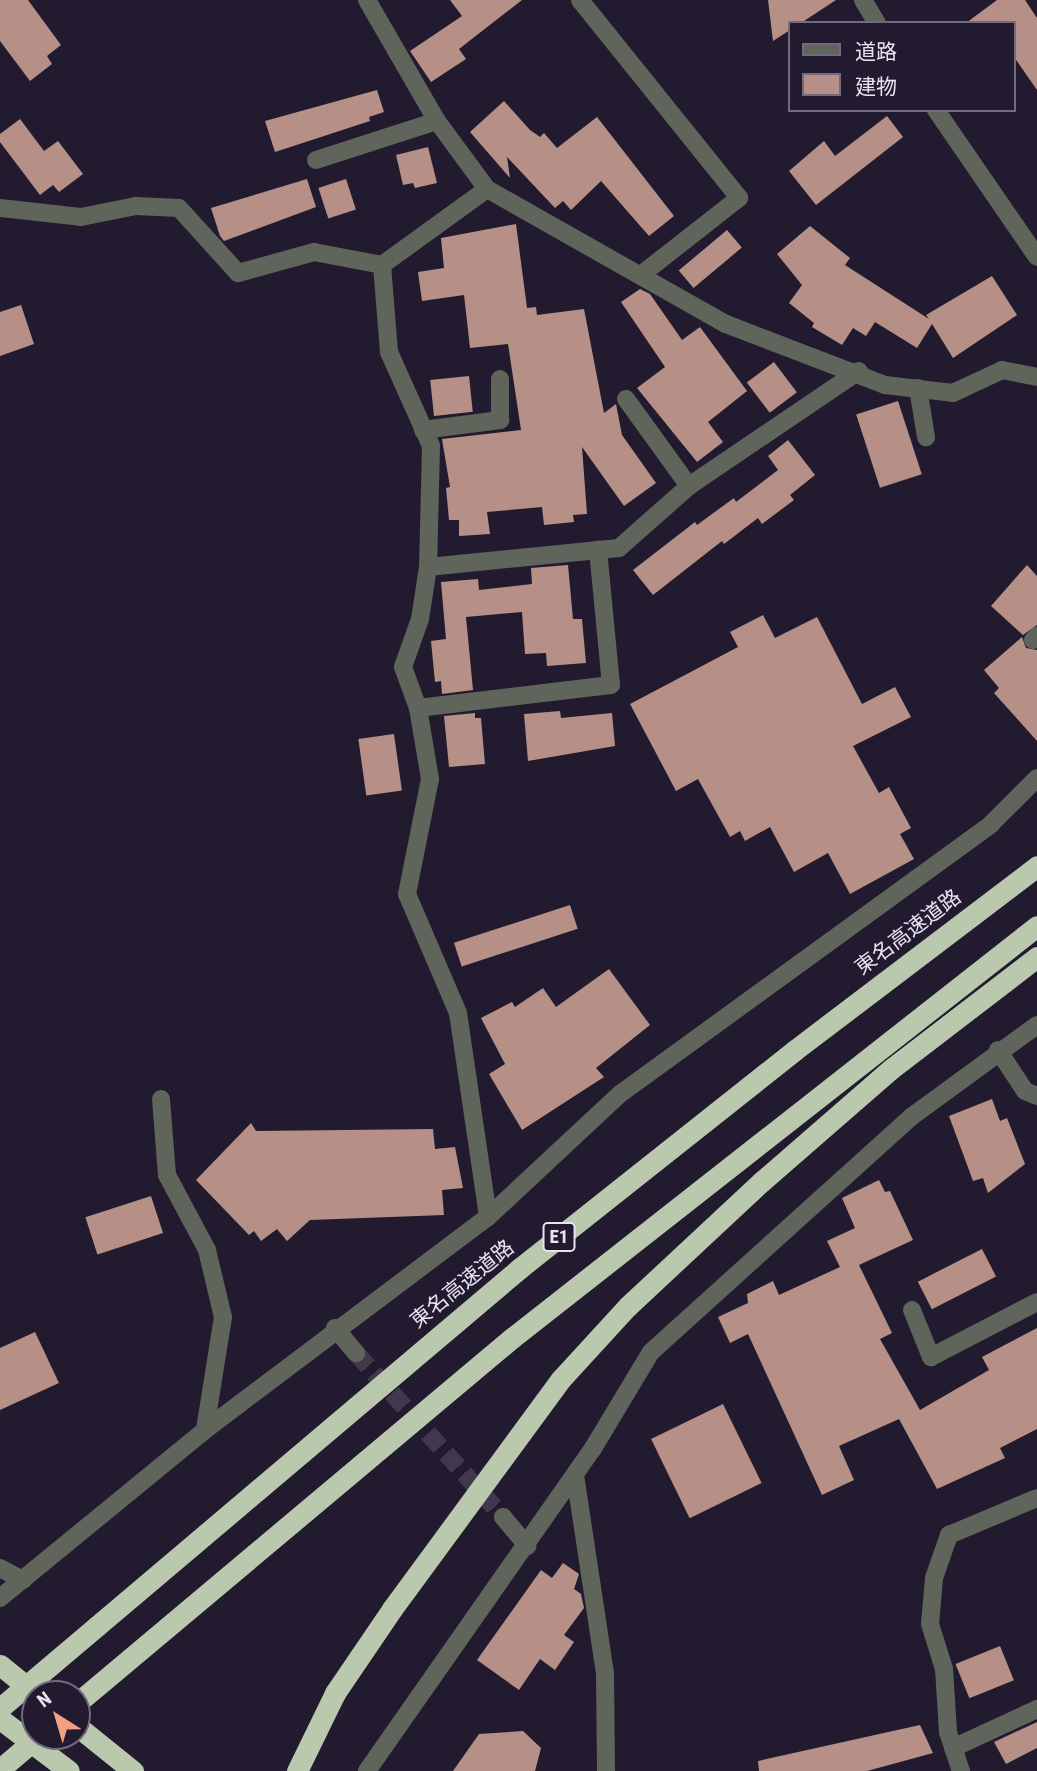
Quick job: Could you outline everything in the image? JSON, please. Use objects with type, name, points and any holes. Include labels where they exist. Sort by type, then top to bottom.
[{"type":"highway","name":"東名高速道路","points":[[0,1708],[520,1268],[784,1058],[1037,866]]},
{"type":"highway","name":"E1","points":[[91,1691],[543,1313],[1037,926]]},
{"type":"highway","points":[[297,1771],[335,1693],[561,1379],[628,1307],[761,1182],[891,1069],[1037,957]]},
{"type":"highway","points":[[0,1665],[21,1682]]},
{"type":"highway","points":[[0,1718],[69,1771]]},
{"type":"highway","points":[[91,1737],[133,1771]]},
{"type":"highway","points":[[0,1769],[22,1750]]},
{"type":"street","points":[[367,0],[437,121],[487,189],[642,274],[726,324],[859,372],[885,385],[953,393],[1002,370],[1037,377]]},
{"type":"street","points":[[580,0],[739,198],[642,274]]},
{"type":"street","points":[[863,0],[876,21]]},
{"type":"street","points":[[937,112],[1037,257]]},
{"type":"street","points":[[316,160],[437,121]]},
{"type":"street","points":[[0,208],[81,217],[136,206],[180,208],[238,273],[314,252],[382,265],[487,189]]},
{"type":"street","points":[[382,265],[389,352],[431,446],[428,567],[420,619],[403,667],[418,708],[430,779],[407,894],[458,1013],[488,1217]]},
{"type":"street","points":[[428,567],[619,548],[689,486],[859,372]]},
{"type":"street","points":[[423,430],[500,420],[500,379]]},
{"type":"street","points":[[918,388],[926,437]]},
{"type":"street","points":[[626,399],[689,486]]},
{"type":"street","points":[[418,708],[611,685],[598,550]]},
{"type":"street","points":[[4,1595],[205,1430],[335,1328],[488,1217],[620,1094],[990,824],[1037,778]]},
{"type":"street","points":[[367,1771],[575,1475],[650,1352],[911,1117],[998,1050],[1037,1025]]},
{"type":"street","points":[[998,1050],[1025,1091],[1037,1096]]},
{"type":"street","points":[[161,1099],[167,1175],[207,1250],[223,1317],[205,1430]]},
{"type":"street","points":[[912,1310],[931,1357],[1037,1302]]},
{"type":"street","points":[[335,1328],[356,1353]]},
{"type":"street","points":[[575,1475],[605,1673],[606,1771]]},
{"type":"street","points":[[961,1771],[953,1748],[944,1669],[930,1624],[934,1578],[949,1535],[1037,1498]]},
{"type":"street","points":[[503,1517],[527,1546]]},
{"type":"street","points":[[0,1569],[23,1580]]},
{"type":"street","points":[[953,1748],[1037,1709]]},
{"type":"building","points":[[0,0],[28,0],[61,45],[47,56],[52,64],[30,81],[0,41]]},
{"type":"building","points":[[450,0],[522,0],[459,49],[466,59],[431,82],[410,51],[462,16]]},
{"type":"building","points":[[768,0],[836,0],[804,21],[788,21],[788,31],[773,41]]},
{"type":"building","points":[[997,0],[1025,0],[1037,18],[1037,90],[1016,60],[1016,21],[969,21]]},
{"type":"building","points":[[377,90],[384,112],[369,117],[370,121],[275,152],[265,121]]},
{"type":"building","points":[[504,101],[530,130],[540,137],[544,133],[557,148],[597,117],[674,216],[649,236],[601,181],[571,210],[563,201],[555,208],[507,157],[510,178],[470,132]]},
{"type":"building","points":[[887,116],[903,137],[816,205],[789,171],[824,141],[835,156]]},
{"type":"building","points":[[20,119],[44,151],[58,141],[83,174],[59,192],[53,185],[40,195],[0,142],[0,134]]},
{"type":"building","points":[[428,147],[437,183],[415,188],[413,183],[403,185],[396,155]]},
{"type":"building","points":[[307,179],[316,207],[224,241],[220,236],[211,208]]},
{"type":"building","points":[[346,179],[356,209],[328,218],[318,188]]},
{"type":"building","points":[[516,224],[527,308],[536,307],[537,315],[584,309],[604,413],[616,404],[622,435],[656,483],[624,506],[582,447],[587,514],[573,515],[574,522],[544,525],[542,507],[487,512],[490,534],[459,536],[459,520],[449,520],[446,488],[450,487],[442,439],[521,430],[508,344],[470,348],[464,295],[422,301],[418,272],[444,268],[441,238]]},
{"type":"building","points":[[810,226],[850,258],[845,265],[929,319],[926,315],[992,276],[1017,315],[953,358],[932,324],[917,348],[875,322],[866,336],[853,328],[842,345],[812,327],[814,323],[789,303],[802,285],[777,254]]},
{"type":"building","points":[[727,230],[742,248],[694,288],[679,270]]},
{"type":"building","points":[[640,289],[650,294],[682,340],[700,327],[747,391],[708,422],[723,442],[697,462],[637,388],[665,367],[621,302]]},
{"type":"building","points":[[21,305],[34,344],[0,356],[0,312]]},
{"type":"building","points":[[774,362],[797,392],[770,413],[747,382]]},
{"type":"building","points":[[469,376],[473,412],[434,416],[430,380]]},
{"type":"building","points":[[898,401],[922,474],[880,488],[856,415]]},
{"type":"building","points":[[788,440],[815,475],[790,495],[794,500],[762,524],[758,518],[724,544],[722,541],[653,595],[633,570],[695,522],[697,525],[734,498],[736,502],[778,470],[768,456]]},
{"type":"building","points":[[568,565],[573,619],[582,619],[586,663],[547,666],[546,653],[525,654],[522,612],[466,617],[473,690],[442,694],[441,681],[435,682],[431,641],[446,639],[441,582],[478,579],[479,590],[532,584],[531,568]]},
{"type":"building","points":[[1027,565],[1037,576],[1037,625],[1023,635],[991,606]]},
{"type":"building","points":[[763,615],[775,638],[817,617],[862,704],[895,687],[911,717],[853,746],[879,793],[889,787],[911,828],[900,834],[914,859],[850,894],[828,853],[794,872],[770,827],[745,841],[740,831],[730,837],[698,779],[676,791],[630,704],[738,647],[730,632]]},
{"type":"building","points":[[1022,637],[1026,648],[1037,650],[1037,741],[994,693],[999,688],[984,670]]},
{"type":"building","points":[[560,711],[561,718],[612,713],[615,746],[528,761],[524,714]]},
{"type":"building","points":[[475,713],[475,718],[481,718],[485,764],[449,767],[444,716]]},
{"type":"building","points":[[394,734],[402,790],[366,795],[358,739]]},
{"type":"building","points":[[570,905],[578,929],[462,966],[454,943]]},
{"type":"building","points":[[609,969],[650,1025],[596,1068],[604,1077],[522,1130],[489,1074],[505,1064],[481,1018],[512,1002],[515,1007],[543,988],[556,1007]]},
{"type":"building","points":[[992,1099],[1000,1121],[1007,1118],[1025,1164],[988,1193],[983,1178],[973,1181],[949,1116]]},
{"type":"building","points":[[251,1123],[256,1131],[433,1129],[435,1149],[455,1147],[463,1188],[442,1190],[444,1215],[310,1220],[287,1241],[277,1229],[261,1241],[254,1231],[249,1235],[196,1180]]},
{"type":"building","points":[[879,1180],[885,1192],[890,1191],[913,1240],[859,1265],[892,1333],[880,1339],[920,1410],[989,1370],[982,1357],[1037,1328],[1037,1429],[1000,1448],[1005,1458],[937,1489],[899,1419],[839,1446],[854,1480],[822,1495],[748,1334],[730,1343],[718,1317],[748,1303],[747,1294],[773,1281],[779,1295],[840,1267],[827,1241],[855,1228],[842,1198]]},
{"type":"building","points":[[151,1196],[163,1233],[97,1254],[85,1217]]},
{"type":"building","points":[[982,1249],[996,1277],[932,1309],[918,1282]]},
{"type":"building","points":[[35,1332],[59,1383],[0,1410],[0,1348]]},
{"type":"building","points":[[723,1404],[762,1483],[690,1518],[651,1439]]},
{"type":"building","points":[[563,1563],[579,1574],[574,1589],[581,1594],[584,1608],[564,1635],[574,1642],[555,1670],[540,1659],[519,1690],[477,1660],[541,1570],[552,1578]]},
{"type":"building","points":[[1000,1646],[1014,1680],[969,1698],[955,1664]]},
{"type":"building","points":[[1037,1722],[1037,1748],[1006,1764],[994,1742]]},
{"type":"building","points":[[920,1725],[933,1753],[867,1771],[759,1771],[758,1761]]},
{"type":"building","points":[[523,1731],[541,1748],[535,1771],[453,1771],[479,1734]]},
{"type":"tunnel","points":[[356,1353],[503,1517]]}]
